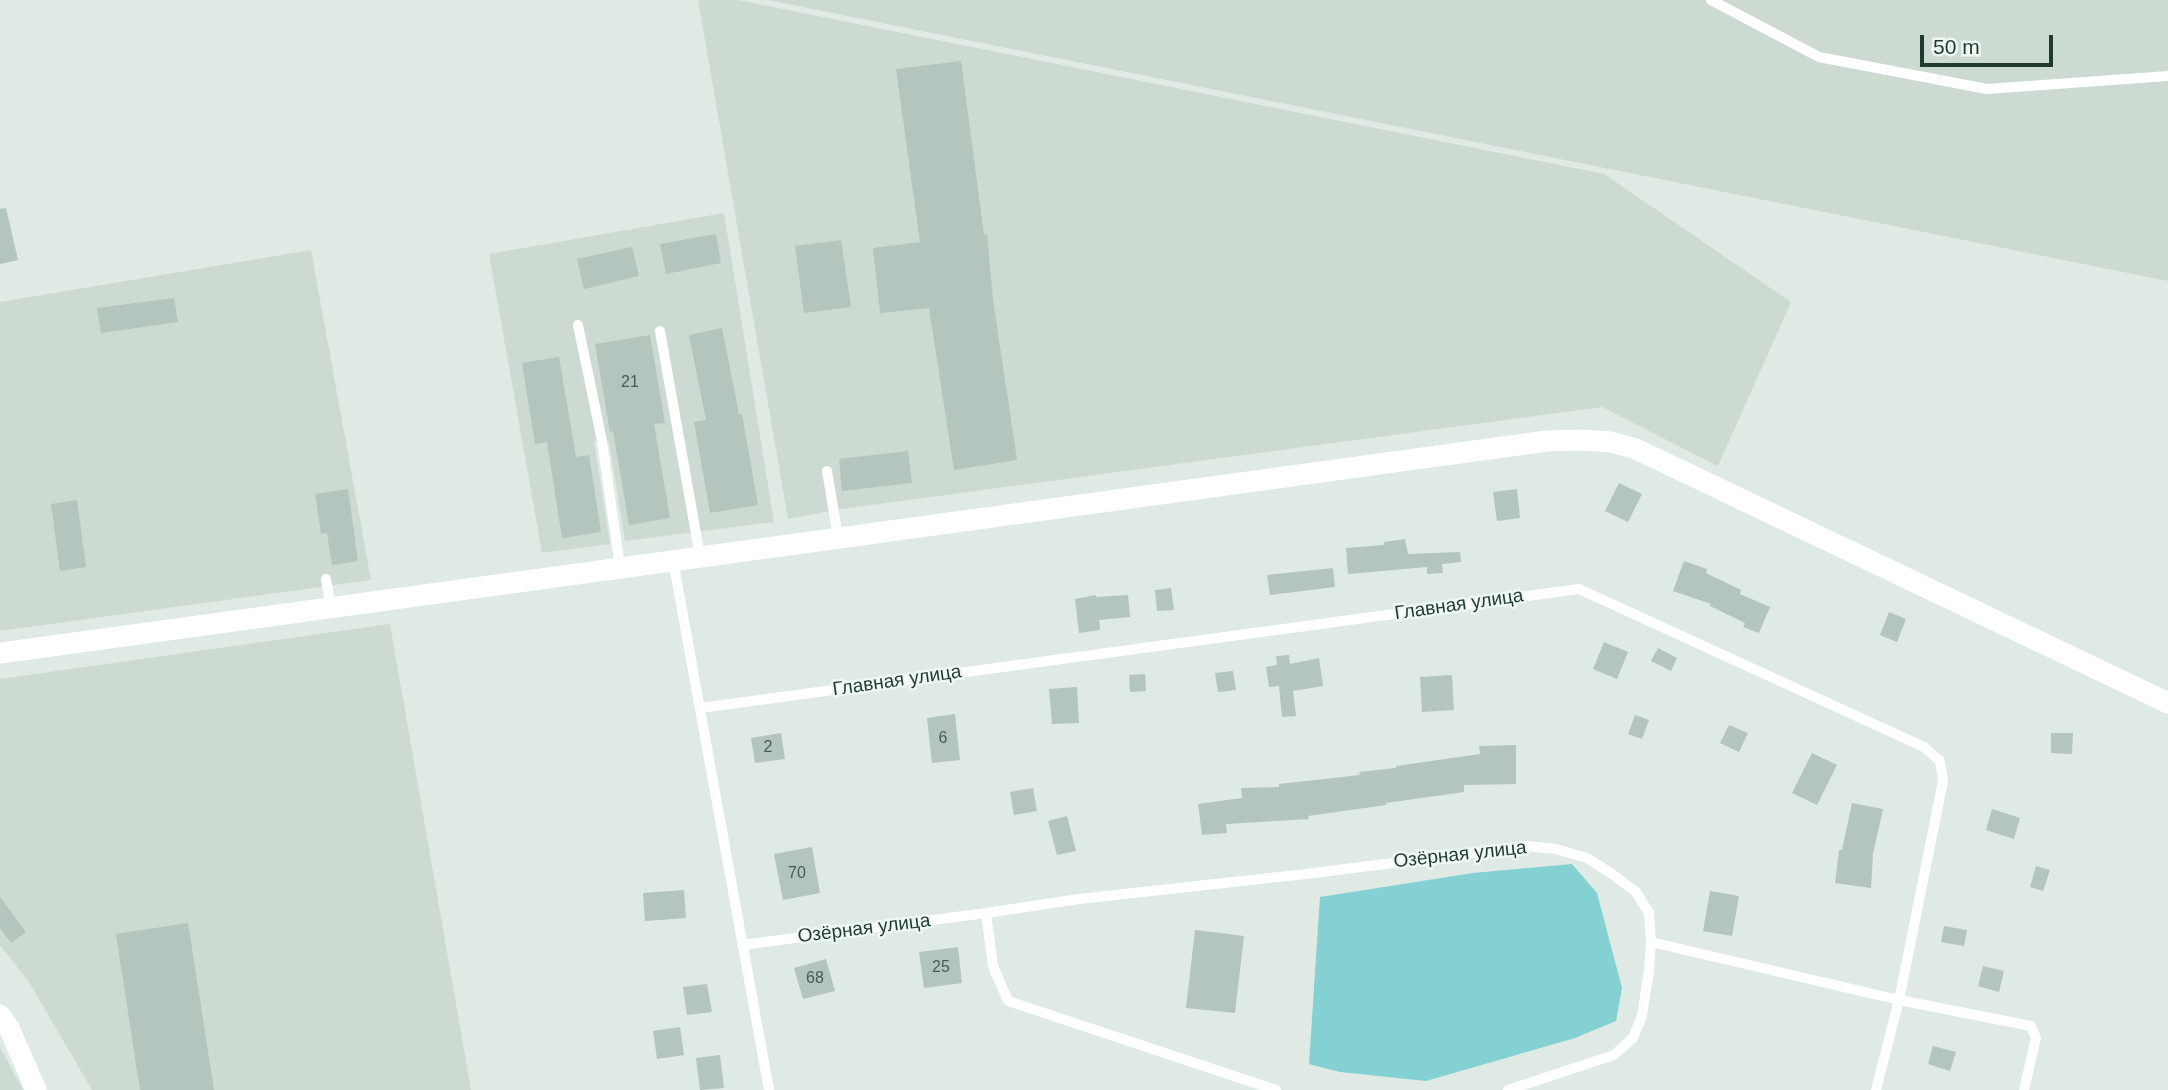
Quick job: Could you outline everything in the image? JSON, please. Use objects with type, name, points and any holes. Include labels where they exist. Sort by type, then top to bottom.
[{"type":"street","points":[[0,653],[1547,441],[1582,440],[1611,442],[1648,454],[2168,703]]},
{"type":"street","points":[[0,1015],[9,1028],[36,1090]]},
{"type":"lane","points":[[1711,0],[1819,57],[1987,89],[2168,76]]},
{"type":"lane","points":[[578,325],[602,441],[620,567]]},
{"type":"lane","points":[[660,331],[700,556]]},
{"type":"lane","points":[[827,471],[838,537]]},
{"type":"lane","points":[[673,559],[769,1090]]},
{"type":"lane","points":[[326,579],[331,607]]},
{"type":"lane","name":"Главная улица","points":[[700,708],[1579,589],[1924,747],[1940,761],[1943,781],[1899,1000],[1876,1090]]},
{"type":"lane","name":"Озёрная улица","points":[[742,945],[1079,899],[1526,846],[1556,849],[1587,858],[1636,892],[1648,913],[1651,942],[1642,1016],[1633,1038],[1614,1055],[1508,1090]]},
{"type":"lane","points":[[986,913],[993,966],[1009,1000],[1276,1090]]},
{"type":"lane","points":[[1651,942],[1899,1000],[2031,1026],[2036,1038],[2024,1090]]},
{"type":"shaded area","points":[[698,0],[738,0],[1604,174],[1791,302],[1718,466],[1602,407],[834,510],[788,519]]},
{"type":"shaded area","points":[[768,0],[2168,0],[2168,281]]},
{"type":"shaded area","points":[[724,213],[774,522],[625,541],[609,441],[594,441],[610,544],[542,553],[489,254]]},
{"type":"shaded area","points":[[311,250],[371,580],[0,631],[0,302]]},
{"type":"shaded area","points":[[390,624],[471,1090],[92,1090],[29,982],[0,945],[0,679]]},
{"type":"shaded area","points":[[0,1047],[23,1090],[0,1090]]},
{"type":"water","points":[[1572,864],[1597,893],[1622,988],[1616,1021],[1575,1038],[1426,1081],[1340,1072],[1309,1064],[1320,897],[1473,873]]},
{"type":"building","points":[[961,61],[1017,460],[954,470],[929,308],[880,313],[873,248],[920,242],[896,69]]},
{"type":"building","points":[[6,208],[18,260],[0,264],[0,209]]},
{"type":"building","points":[[716,234],[721,263],[666,274],[660,244]]},
{"type":"building","points":[[841,240],[851,307],[804,313],[795,246]]},
{"type":"building","points":[[632,247],[639,276],[584,289],[577,259]]},
{"type":"building","points":[[174,298],[178,322],[101,333],[97,308]]},
{"type":"building","points":[[722,328],[739,414],[742,414],[758,505],[710,513],[694,422],[706,420],[689,335]]},
{"type":"building","points":[[650,335],[665,423],[654,424],[670,518],[629,525],[595,344]]},
{"type":"building","points":[[559,357],[576,457],[589,455],[601,532],[562,538],[547,442],[535,444],[522,363]]},
{"type":"building","points":[[908,451],[912,483],[842,491],[839,459]]},
{"type":"building","points":[[1619,483],[1642,494],[1628,522],[1605,511]]},
{"type":"building","points":[[348,489],[358,561],[332,565],[327,533],[321,534],[315,494]]},
{"type":"building","points":[[1517,489],[1520,518],[1497,521],[1493,492]]},
{"type":"building","points":[[77,500],[86,567],[60,571],[51,504]]},
{"type":"building","points":[[1405,539],[1408,554],[1460,552],[1461,562],[1442,564],[1443,573],[1427,574],[1427,567],[1348,574],[1346,548],[1384,545],[1384,542]]},
{"type":"building","points":[[1684,561],[1707,569],[1706,573],[1741,590],[1740,594],[1770,607],[1759,633],[1743,627],[1745,623],[1710,606],[1711,604],[1673,591]]},
{"type":"building","points":[[1333,568],[1335,587],[1270,595],[1267,575]]},
{"type":"building","points":[[1171,588],[1174,610],[1157,611],[1155,590]]},
{"type":"building","points":[[1096,595],[1128,595],[1130,617],[1099,620],[1100,630],[1079,633],[1075,599]]},
{"type":"building","points":[[1889,612],[1906,619],[1897,642],[1880,635]]},
{"type":"building","points":[[1604,642],[1628,652],[1617,679],[1593,669]]},
{"type":"building","points":[[1658,648],[1677,658],[1671,671],[1651,661]]},
{"type":"building","points":[[1289,655],[1290,664],[1319,658],[1323,686],[1293,691],[1296,716],[1282,717],[1279,686],[1269,687],[1266,667],[1277,665],[1276,656]]},
{"type":"building","points":[[1233,671],[1236,690],[1218,692],[1215,673]]},
{"type":"building","points":[[1145,674],[1146,691],[1130,692],[1129,675]]},
{"type":"building","points":[[1452,675],[1454,710],[1422,712],[1420,677]]},
{"type":"building","points":[[1077,687],[1079,723],[1052,724],[1049,689]]},
{"type":"building","points":[[955,714],[960,760],[932,763],[927,718]]},
{"type":"building","points":[[1635,715],[1649,720],[1642,739],[1628,734]]},
{"type":"building","points":[[1729,725],[1748,733],[1739,752],[1720,743]]},
{"type":"building","points":[[781,733],[785,759],[755,763],[751,738]]},
{"type":"building","points":[[2051,733],[2073,733],[2072,754],[2051,753]]},
{"type":"building","points":[[1516,745],[1516,784],[1464,785],[1464,792],[1308,816],[1309,819],[1226,824],[1227,833],[1202,835],[1198,804],[1242,798],[1241,788],[1279,787],[1279,784],[1360,775],[1359,772],[1480,754],[1479,746]]},
{"type":"building","points":[[1812,753],[1837,765],[1817,805],[1792,793]]},
{"type":"building","points":[[1033,788],[1037,811],[1014,815],[1010,792]]},
{"type":"building","points":[[1852,803],[1883,809],[1873,854],[1871,888],[1835,883],[1839,850],[1842,850]]},
{"type":"building","points":[[1992,809],[2020,818],[2014,839],[1986,830]]},
{"type":"building","points":[[1067,816],[1076,851],[1057,855],[1048,821]]},
{"type":"building","points":[[812,847],[820,893],[783,900],[774,854]]},
{"type":"building","points":[[2036,866],[2050,870],[2043,891],[2030,887]]},
{"type":"building","points":[[684,890],[686,918],[645,921],[643,893]]},
{"type":"building","points":[[1710,891],[1739,896],[1732,936],[1703,931]]},
{"type":"building","points":[[0,897],[26,932],[11,943],[0,928]]},
{"type":"building","points":[[188,923],[214,1090],[140,1090],[116,934]]},
{"type":"building","points":[[1944,926],[1967,930],[1964,946],[1941,942]]},
{"type":"building","points":[[1195,930],[1244,936],[1235,1013],[1186,1008]]},
{"type":"building","points":[[958,947],[962,983],[924,988],[919,952]]},
{"type":"building","points":[[826,959],[835,991],[803,999],[794,968]]},
{"type":"building","points":[[1983,966],[2004,971],[1999,992],[1978,986]]},
{"type":"building","points":[[707,984],[712,1012],[687,1015],[683,987]]},
{"type":"building","points":[[680,1027],[684,1055],[657,1059],[653,1031]]},
{"type":"building","points":[[1933,1046],[1956,1052],[1950,1071],[1928,1064]]},
{"type":"building","points":[[720,1055],[724,1088],[700,1090],[696,1058]]}]
